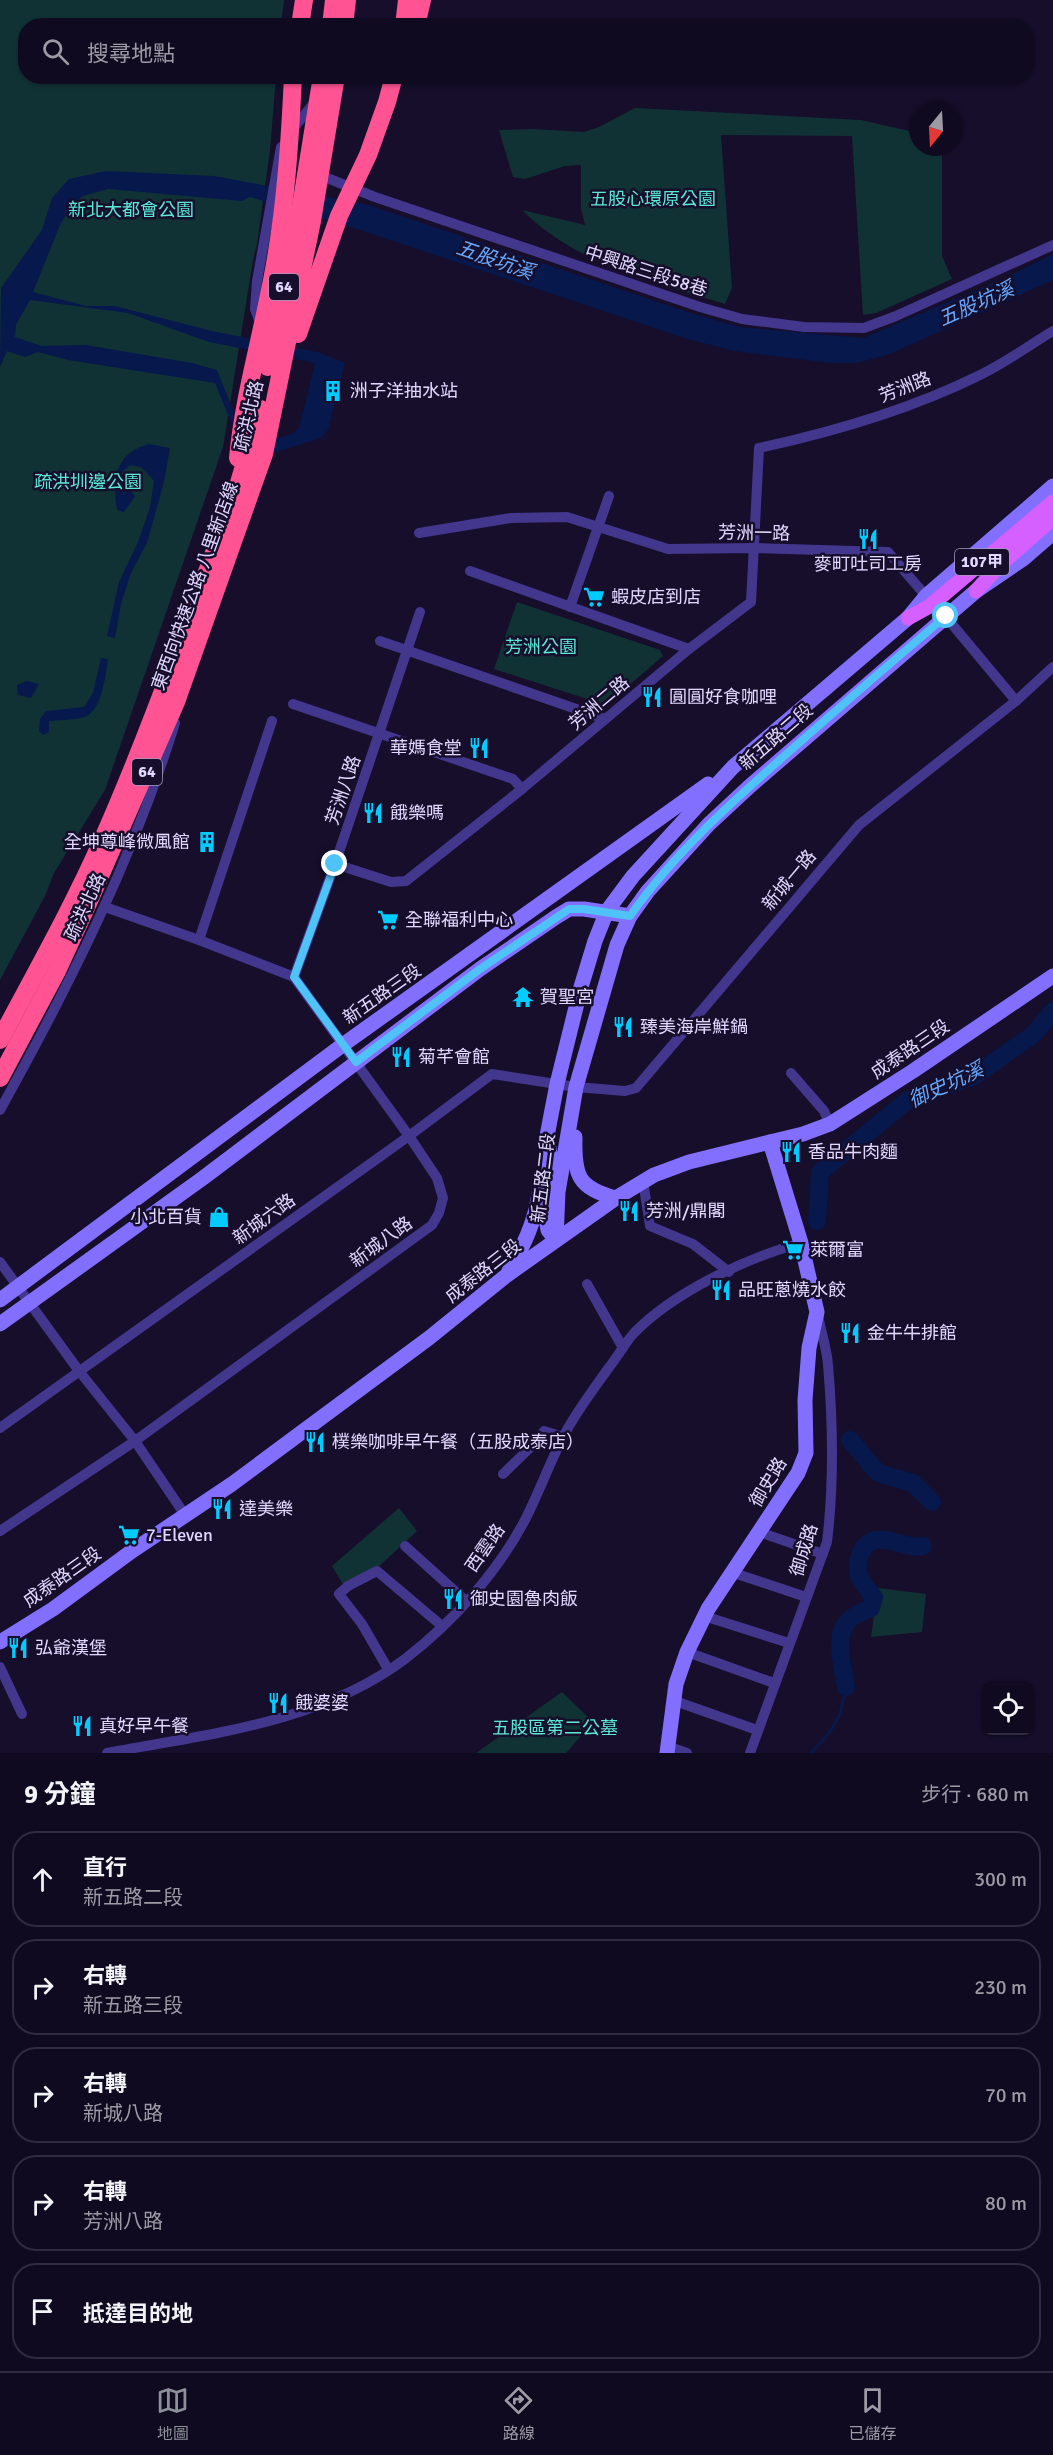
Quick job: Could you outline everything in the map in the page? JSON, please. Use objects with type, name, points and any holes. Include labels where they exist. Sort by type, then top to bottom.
[{"type":"highway","points":[[295,18],[297,0]]},
{"type":"highway","points":[[301,18],[304,0]]},
{"type":"highway","points":[[332,18],[334,0]]},
{"type":"highway","points":[[345,18],[347,0]]},
{"type":"highway","points":[[405,18],[407,0]]},
{"type":"highway","points":[[418,18],[422,0]]},
{"type":"highway","points":[[235,496],[243,420],[276,262],[290,146],[293,84]]},
{"type":"highway","name":"東西向快速公路 八里新店線","points":[[0,1040],[70,908],[102,840],[155,712],[235,496],[258,424],[329,84]]},
{"type":"highway","name":"東西向快速公路 八里新店線","points":[[0,1078],[57,971],[90,902],[176,702],[264,454],[312,220],[329,84]]},
{"type":"highway","points":[[264,454],[295,343],[321,266],[339,216],[368,155],[392,84]]},
{"type":"highway","points":[[387,102],[395,84]]},
{"type":"main road","name":"新五路二段","points":[[556,1240],[548,1230],[546,1219],[550,1154],[547,1137],[557,1084],[584,978],[607,911],[647,859],[733,767],[908,618],[926,596],[1053,486]]},
{"type":"main road","name":"新五路二段","points":[[908,618],[930,606],[1053,502]]},
{"type":"main road","name":"新五路二段","points":[[976,591],[1000,565],[1053,518]]},
{"type":"main road","name":"新五路二段","points":[[556,1240],[558,1192],[576,1087],[617,945],[630,916],[663,873],[709,824],[868,682],[946,616],[976,591],[1023,559],[1053,533]]},
{"type":"main road","name":"新五路三段","points":[[0,1300],[344,1044],[733,767]]},
{"type":"main road","name":"新五路三段","points":[[0,1324],[166,1206],[480,969],[556,917],[569,909],[607,911],[630,916]]},
{"type":"main road","name":"成泰路三段","points":[[0,1642],[53,1609],[232,1484],[327,1415],[507,1275],[616,1197],[654,1175],[689,1162],[803,1134],[830,1124],[921,1066],[1053,976]]},
{"type":"main road","points":[[576,1087],[575,1146],[579,1176],[586,1186],[596,1192],[616,1197]]},
{"type":"main road","points":[[507,1275],[525,1244],[533,1222],[547,1137]]},
{"type":"main road","name":"御史路","points":[[667,1749],[676,1684],[687,1652],[704,1616],[798,1473],[806,1453],[805,1400],[809,1348],[817,1312],[801,1243],[770,1142]]},
{"type":"street","points":[[339,18],[340,0]]},
{"type":"street","points":[[277,368],[255,309],[256,280],[286,134],[289,134],[326,84]]},
{"type":"street","name":"中興路三段58巷","points":[[329,84],[316,174],[375,197],[742,319],[804,327],[864,328],[896,316],[1053,244]]},
{"type":"street","points":[[289,134],[322,138]]},
{"type":"street","name":"疏洪北路","points":[[0,1110],[105,908],[171,738],[249,490],[286,328],[292,287],[307,219],[338,229]]},
{"type":"street","points":[[256,280],[292,287]]},
{"type":"street","points":[[259,322],[286,328]]},
{"type":"street","name":"芳洲路","points":[[759,448],[843,427],[915,402],[978,376],[1053,332]]},
{"type":"street","name":"芳洲二路","points":[[335,864],[391,882],[406,881],[522,789],[689,649],[752,602],[759,448]]},
{"type":"street","points":[[570,607],[609,496]]},
{"type":"street","name":"芳洲一路","points":[[419,533],[511,518],[567,517],[668,549],[754,548],[888,552],[926,596]]},
{"type":"street","points":[[470,571],[689,649]]},
{"type":"street","name":"芳洲八路","points":[[294,977],[335,864],[420,612]]},
{"type":"street","points":[[946,616],[1016,701]]},
{"type":"street","points":[[380,641],[605,719]]},
{"type":"street","name":"新城一路","points":[[557,1084],[625,1090],[636,1088],[859,825],[1016,701],[1053,668]]},
{"type":"street","points":[[293,704],[513,779],[522,789]]},
{"type":"street","points":[[199,940],[272,721]]},
{"type":"street","points":[[105,908],[199,940],[294,977]]},
{"type":"street","name":"新城八路","points":[[0,1531],[135,1441],[432,1225],[439,1213],[443,1198],[437,1179],[410,1136],[294,977]]},
{"type":"street","points":[[791,1073],[824,1111],[830,1124]]},
{"type":"street","name":"新城六路","points":[[0,1428],[410,1136],[492,1074],[557,1084]]},
{"type":"street","points":[[643,1181],[650,1226],[693,1244],[729,1272]]},
{"type":"street","name":"西雲路","points":[[107,1753],[285,1718],[357,1688],[404,1660],[442,1626],[492,1572],[525,1519],[563,1437],[589,1395],[634,1334],[680,1295],[760,1257],[801,1243]]},
{"type":"street","points":[[0,1262],[79,1371],[135,1441],[185,1515]]},
{"type":"street","points":[[587,1284],[623,1348]]},
{"type":"street","name":"御成路","points":[[750,1753],[827,1542],[831,1513],[831,1416],[828,1363],[817,1312]]},
{"type":"street","points":[[503,1474],[537,1441],[544,1431],[563,1437]]},
{"type":"street","points":[[759,1532],[823,1554]]},
{"type":"street","points":[[405,1546],[466,1601]]},
{"type":"street","points":[[388,1670],[362,1624],[339,1594],[348,1586],[377,1571],[442,1626]]},
{"type":"street","points":[[731,1572],[806,1598]]},
{"type":"street","points":[[704,1616],[789,1643]]},
{"type":"street","points":[[687,1652],[774,1683]]},
{"type":"street","points":[[0,1667],[22,1714]]},
{"type":"street","points":[[675,1701],[757,1730]]},
{"type":"street","points":[[667,1749],[687,1753]]},
{"type":"green space","name":"新北大都會公園","points":[[0,0],[284,0],[282,18],[18,18],[18,84],[275,84],[270,150],[257,244],[223,447],[105,790],[54,873],[45,896],[0,980]]},
{"type":"green space","name":"五股心環原公園","points":[[635,108],[861,120],[909,131],[909,156],[942,156],[942,256],[952,279],[876,313],[863,315],[852,136],[721,135],[732,288],[725,304],[643,279],[591,258],[543,229],[522,210],[585,225],[581,208],[581,165],[565,166],[525,179],[513,177],[499,130],[584,132],[599,127]]},
{"type":"green space","name":"芳洲公園","points":[[517,602],[660,650],[663,656],[606,705],[494,669]]},
{"type":"green space","points":[[399,1508],[417,1531],[376,1569],[344,1586],[332,1566]]},
{"type":"green space","points":[[878,1588],[926,1594],[922,1632],[871,1637]]},
{"type":"green space","name":"五股區第二公墓","points":[[562,1692],[593,1722],[566,1753],[476,1753]]},
{"type":"water","name":"五股坑溪","points":[[106,171],[214,176],[369,205],[694,314],[740,327],[863,338],[1005,278],[1053,254],[1053,280],[890,354],[857,363],[830,363],[734,351],[684,338],[360,230],[250,197],[242,201],[108,189],[83,196],[71,206],[60,225],[33,292],[86,306],[115,306],[212,331],[318,352],[345,363],[328,430],[321,438],[266,454],[239,442],[215,383],[68,360],[38,352],[25,357],[7,351],[0,367],[1,288],[42,230],[52,198],[69,179]],"holes":[[[30,300],[128,313],[209,342],[315,363],[299,428],[292,434],[263,442],[243,435],[217,370],[192,363],[86,345],[42,346],[15,337],[16,325]]]},
{"type":"water","points":[[149,444],[170,448],[164,482],[147,543],[131,573],[121,604],[115,638],[107,636],[119,582],[138,542],[150,507],[154,481],[141,467],[130,465],[122,472],[123,482],[135,496],[124,512],[117,510],[116,478],[118,469],[129,454]]},
{"type":"water","points":[[101,658],[108,659],[106,673],[100,699],[92,712],[79,718],[49,721],[49,732],[43,735],[39,731],[40,719],[46,711],[84,707],[93,693]]},
{"type":"water","points":[[27,681],[39,684],[31,698],[18,695],[17,685]]},
{"type":"waterway","name":"御史坑溪","points":[[817,1221],[820,1172],[908,1100],[976,1075],[1034,1034],[1053,1011]]},
{"type":"waterway","name":"御史坑溪","points":[[850,1440],[878,1473],[913,1483],[932,1502]]},
{"type":"waterway","name":"御史坑溪","points":[[846,1687],[840,1649],[842,1631],[853,1617],[871,1608],[874,1597],[862,1583],[858,1573],[860,1555],[866,1546],[880,1539],[915,1547],[923,1546]]},
{"type":"waterway","name":"御史坑溪","points":[[811,1753],[839,1716],[846,1687]]},
{"type":"place","name":"洲子洋抽水站","points":[[333,391]]},
{"type":"place","name":"麥町吐司工房","points":[[868,539]]},
{"type":"place","name":"蝦皮店到店","points":[[594,597]]},
{"type":"place","name":"圓圓好食咖哩","points":[[652,697]]},
{"type":"place","name":"華媽食堂","points":[[479,748]]},
{"type":"place","name":"餓樂嗎","points":[[373,813]]},
{"type":"place","name":"全坤尊峰微風館","points":[[207,842]]},
{"type":"place","name":"全聯福利中心","points":[[388,920]]},
{"type":"place","name":"賀聖宮","points":[[523,997]]},
{"type":"place","name":"臻美海岸鮮鍋","points":[[623,1027]]},
{"type":"place","name":"菊芊會館","points":[[401,1057]]},
{"type":"place","name":"香品牛肉麵","points":[[791,1152]]},
{"type":"place","name":"芳洲/鼎閣","points":[[629,1211]]},
{"type":"place","name":"小北百貨","points":[[219,1217]]},
{"type":"place","name":"萊爾富","points":[[793,1250]]},
{"type":"place","name":"品旺蔥燒水餃","points":[[721,1290]]},
{"type":"place","name":"金牛牛排館","points":[[850,1333]]},
{"type":"place","name":"樸樂咖啡早午餐（五股成泰店）","points":[[315,1442]]},
{"type":"place","name":"達美樂","points":[[222,1509]]},
{"type":"place","name":"7-Eleven","points":[[129,1535]]},
{"type":"place","name":"御史園魯肉飯","points":[[453,1599]]},
{"type":"place","name":"弘爺漢堡","points":[[18,1648]]},
{"type":"place","name":"餓婆婆","points":[[278,1703]]},
{"type":"place","name":"真好早午餐","points":[[82,1726]]},
{"type":"route","points":[[335,864],[294,977],[356,1062],[480,969],[569,909],[607,911],[630,916],[670,865],[709,824],[868,682],[946,616]]},
{"type":"park label","name":"疏洪圳邊公園","points":[[88,482]]}]
